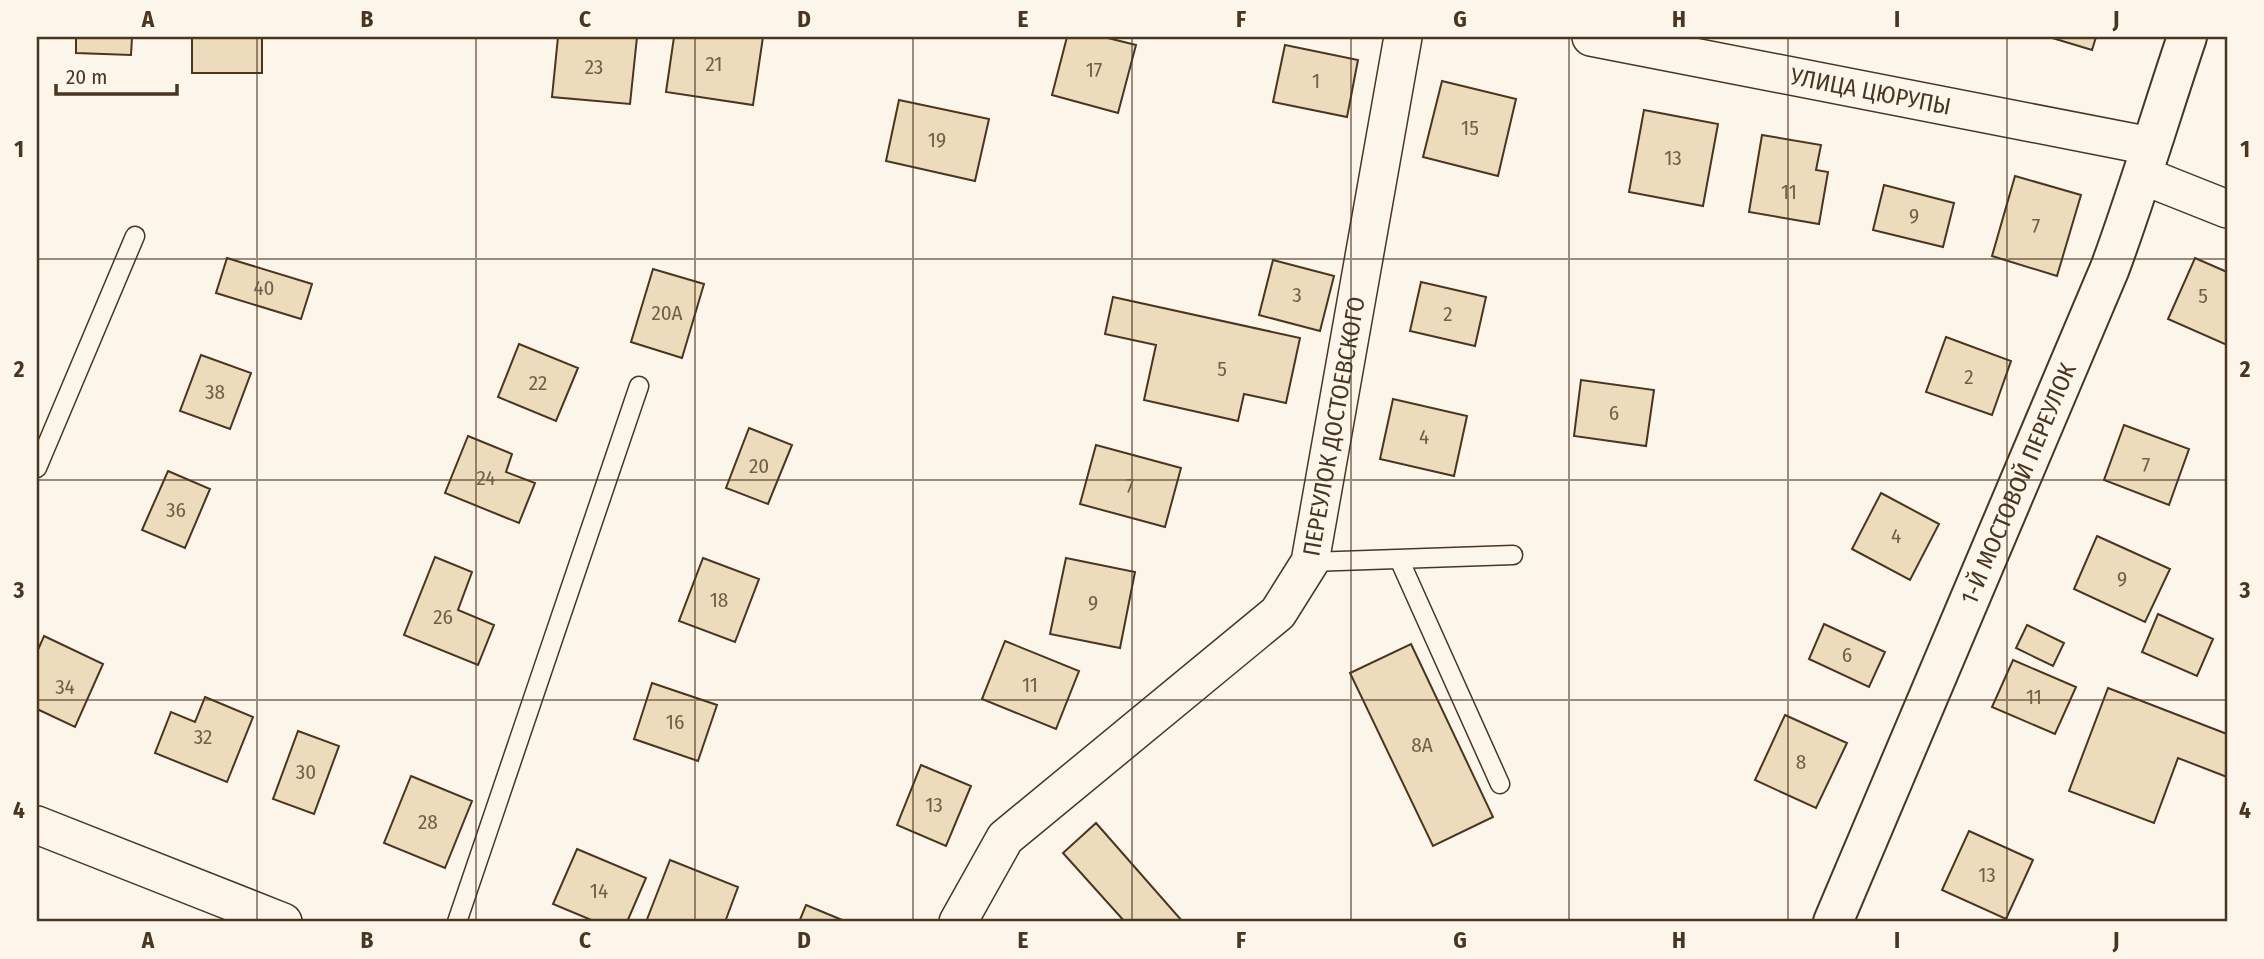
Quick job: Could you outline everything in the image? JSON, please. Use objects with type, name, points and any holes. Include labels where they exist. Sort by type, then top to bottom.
[{"type":"street","name":"ПЕРЕУЛОК ДОСТОЕВСКОГО","points":[[958,922],[1005,838],[1278,613],[1310,562],[1404,37]]},
{"type":"street","name":"УЛИЦА ЦЮРУПЫ","points":[[1591,37],[2147,161],[2227,209]]},
{"type":"street","name":"1-Й МОСТОВОЙ ПЕРЕУЛОК","points":[[1833,922],[2105,281],[2187,37]]},
{"type":"street","points":[[37,825],[283,922]]},
{"type":"lane","points":[[37,468],[135,236]]},
{"type":"lane","points":[[457,922],[639,386]]},
{"type":"lane","points":[[1310,562],[1513,555]]},
{"type":"lane","points":[[1399,559],[1500,784]]},
{"type":"building","points":[[76,37],[132,37],[131,55],[76,53]]},
{"type":"building","points":[[192,37],[262,37],[262,73],[192,73]]},
{"type":"building","points":[[558,37],[637,37],[630,104],[552,97]]},
{"type":"building","points":[[674,37],[763,37],[753,105],[666,92]]},
{"type":"building","points":[[1067,37],[1104,37],[1136,45],[1118,113],[1052,95]]},
{"type":"building","points":[[2049,37],[2096,37],[2092,50]]},
{"type":"building","points":[[1285,45],[1358,60],[1347,117],[1273,102]]},
{"type":"building","points":[[1442,81],[1516,99],[1498,176],[1423,157]]},
{"type":"building","points":[[899,100],[989,119],[975,181],[886,161]]},
{"type":"building","points":[[1644,110],[1718,124],[1703,206],[1629,192]]},
{"type":"building","points":[[1762,135],[1821,145],[1816,170],[1828,172],[1819,224],[1749,212]]},
{"type":"building","points":[[2015,176],[2081,195],[2057,276],[1992,256]]},
{"type":"building","points":[[1884,185],[1954,203],[1943,247],[1873,230]]},
{"type":"building","points":[[227,258],[312,284],[301,319],[216,293]]},
{"type":"building","points":[[2195,258],[2227,272],[2227,345],[2168,319]]},
{"type":"building","points":[[1273,260],[1334,276],[1320,331],[1259,315]]},
{"type":"building","points":[[653,269],[704,284],[682,358],[631,342]]},
{"type":"building","points":[[1421,282],[1486,297],[1475,346],[1410,331]]},
{"type":"building","points":[[1113,297],[1300,338],[1286,403],[1244,394],[1238,421],[1144,400],[1156,345],[1105,334]]},
{"type":"building","points":[[1946,337],[2011,361],[1992,415],[1926,392]]},
{"type":"building","points":[[519,344],[578,368],[556,421],[498,397]]},
{"type":"building","points":[[201,355],[251,373],[230,429],[180,411]]},
{"type":"building","points":[[1581,380],[1654,390],[1646,446],[1574,436]]},
{"type":"building","points":[[1393,399],[1467,416],[1454,476],[1380,459]]},
{"type":"building","points":[[2124,425],[2189,449],[2169,505],[2104,480]]},
{"type":"building","points":[[749,428],[792,445],[768,504],[726,488]]},
{"type":"building","points":[[468,436],[512,454],[506,472],[535,483],[519,523],[445,493]]},
{"type":"building","points":[[1096,445],[1181,468],[1165,527],[1080,504]]},
{"type":"building","points":[[168,471],[210,489],[185,548],[142,530]]},
{"type":"building","points":[[1881,493],[1939,524],[1910,580],[1852,549]]},
{"type":"building","points":[[2097,536],[2170,569],[2145,622],[2074,589]]},
{"type":"building","points":[[435,557],[472,572],[458,610],[494,625],[478,665],[404,635]]},
{"type":"building","points":[[703,558],[759,579],[735,642],[679,621]]},
{"type":"building","points":[[1066,558],[1135,572],[1120,648],[1050,634]]},
{"type":"building","points":[[2158,614],[2213,639],[2197,676],[2142,652]]},
{"type":"building","points":[[1824,624],[1885,652],[1869,687],[1809,659]]},
{"type":"building","points":[[2027,625],[2064,643],[2053,666],[2016,648]]},
{"type":"building","points":[[44,636],[103,664],[75,727],[37,709],[37,652]]},
{"type":"building","points":[[1005,641],[1079,671],[1056,729],[982,699]]},
{"type":"building","points":[[1411,644],[1493,817],[1433,846],[1350,673]]},
{"type":"building","points":[[2013,660],[2076,687],[2055,734],[1992,707]]},
{"type":"building","points":[[652,683],[717,705],[698,761],[634,739]]},
{"type":"building","points":[[2108,688],[2227,734],[2227,777],[2178,758],[2154,823],[2069,791]]},
{"type":"building","points":[[205,697],[253,717],[227,782],[155,753],[171,712],[195,722]]},
{"type":"building","points":[[1785,715],[1847,743],[1816,808],[1755,780]]},
{"type":"building","points":[[298,731],[339,746],[314,814],[273,799]]},
{"type":"building","points":[[921,765],[971,786],[946,846],[897,825]]},
{"type":"building","points":[[411,776],[472,801],[445,868],[384,843]]},
{"type":"building","points":[[1096,823],[1183,922],[1125,922],[1063,853]]},
{"type":"building","points":[[1969,831],[2033,860],[2006,919],[1942,890]]},
{"type":"building","points":[[577,849],[646,878],[627,922],[596,922],[553,904]]},
{"type":"building","points":[[670,860],[738,887],[725,922],[646,922]]},
{"type":"building","points":[[806,905],[847,922],[799,922]]}]
